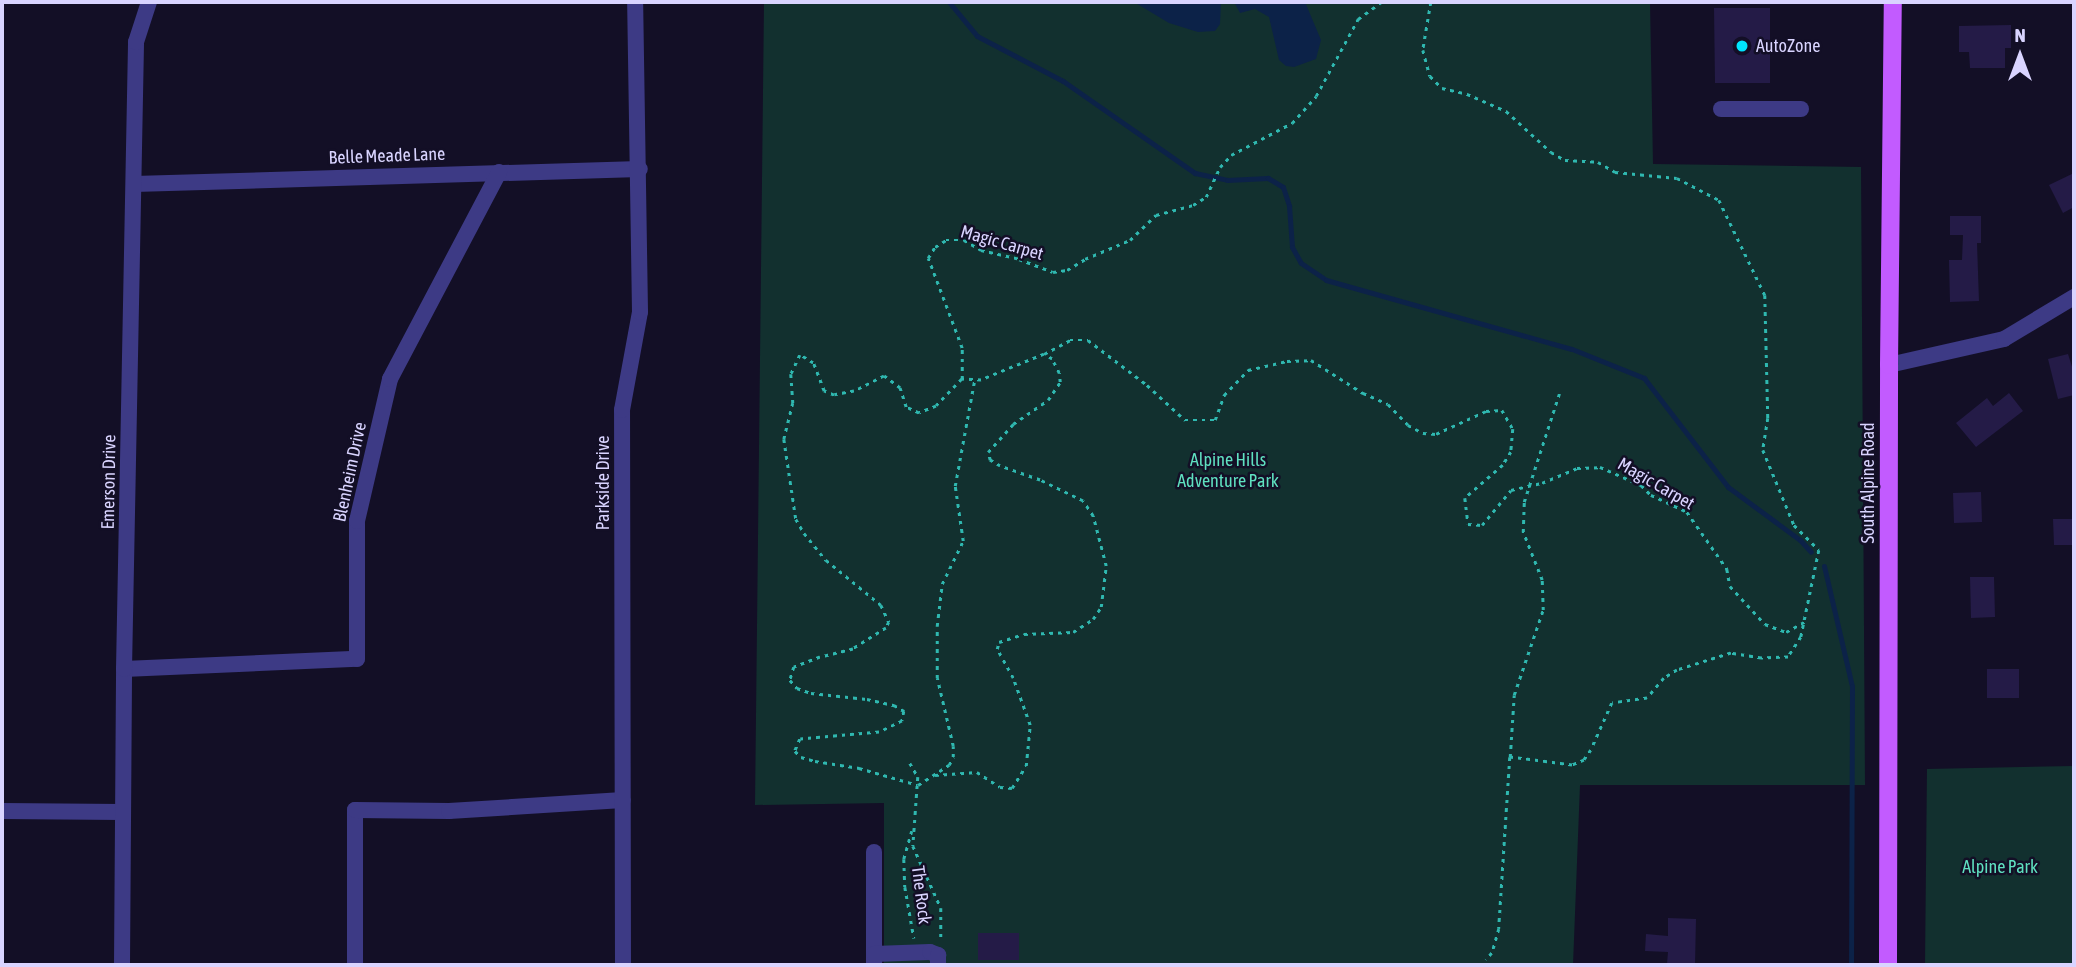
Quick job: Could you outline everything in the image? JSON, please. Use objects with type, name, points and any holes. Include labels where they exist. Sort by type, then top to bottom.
[{"type":"main road","name":"South Alpine Road","points":[[1888,965],[1889,365],[1893,2]]},
{"type":"street","name":"Emerson Drive","points":[[122,965],[124,669],[136,42],[149,2]]},
{"type":"street","name":"Parkside Drive","points":[[623,965],[622,410],[640,312],[640,169],[635,2]]},
{"type":"street","points":[[1721,109],[1801,109]]},
{"type":"street","name":"Belle Meade Lane","points":[[134,184],[640,169]]},
{"type":"street","name":"Blenheim Drive","points":[[124,669],[357,659],[357,521],[390,379],[499,172]]},
{"type":"street","points":[[1889,365],[2004,339],[2074,297]]},
{"type":"street","points":[[355,965],[355,810],[449,811],[623,800]]},
{"type":"street","points":[[2,811],[122,812]]},
{"type":"street","points":[[874,852],[874,960],[914,953],[938,960]]},
{"type":"path","name":"Magic Carpet","points":[[962,379],[962,348],[928,258],[935,247],[946,240],[964,240],[981,250],[1019,258],[1053,272],[1067,270],[1085,258],[1130,240],[1157,215],[1193,205],[1206,197],[1220,167],[1231,155],[1292,123],[1316,96],[1346,36],[1358,19],[1381,2]]},
{"type":"path","points":[[1431,2],[1423,50],[1430,76],[1442,88],[1467,94],[1506,111],[1565,160],[1598,162],[1615,172],[1676,178],[1719,200],[1765,295],[1768,418],[1763,450],[1794,525],[1819,550],[1804,622],[1796,648],[1788,657],[1761,658],[1731,653],[1708,658],[1664,678],[1647,698],[1612,703],[1591,750],[1584,760],[1572,765],[1510,757]]},
{"type":"path","name":"Magic Carpet","points":[[1044,354],[1070,340],[1088,340],[1147,385],[1185,420],[1214,420],[1224,395],[1248,370],[1287,361],[1311,360],[1363,393],[1388,404],[1408,425],[1423,433],[1436,434],[1486,411],[1502,410],[1513,429],[1511,452],[1503,465],[1465,498],[1468,524],[1482,525],[1511,489],[1528,486],[1577,468],[1600,467],[1641,485],[1651,495],[1687,512],[1727,569],[1730,586],[1765,624],[1786,632],[1804,622]]},
{"type":"path","points":[[936,775],[977,772],[1000,787],[1012,788],[1019,781],[1026,766],[1030,725],[1013,678],[997,649],[999,642],[1024,634],[1073,632],[1093,619],[1101,607],[1106,566],[1093,516],[1083,501],[1040,480],[1000,466],[990,460],[988,452],[1013,424],[1048,400],[1058,386],[1059,373],[1052,359],[1044,354],[974,382],[962,379],[936,406],[919,413],[906,407],[900,388],[884,376],[854,391],[834,394],[824,391],[813,363],[800,355],[791,374],[793,403],[785,439],[796,519],[826,560],[881,604],[889,622],[886,628],[853,649],[794,667],[790,680],[797,688],[811,693],[867,699],[894,705],[904,711],[902,721],[879,733],[800,739],[795,751],[801,757],[815,761],[859,768],[918,785],[949,765],[953,757],[953,746],[936,678],[937,626],[943,584],[963,541],[956,486],[974,382]]},
{"type":"path","points":[[1486,960],[1492,953],[1499,929],[1514,695],[1543,610],[1542,580],[1522,532],[1524,502],[1559,394]]},
{"type":"path","points":[[910,763],[918,777],[914,825],[916,854],[941,908],[943,930],[938,960]]},
{"type":"path","name":"The Rock","points":[[914,825],[904,859],[914,953]]},
{"type":"green space","name":"Alpine Hills Adventure Park","points":[[764,2],[1650,2],[1653,164],[1861,167],[1865,785],[1580,785],[1573,965],[884,965],[884,803],[755,805]]},
{"type":"green space","name":"Alpine Park","points":[[2074,766],[2074,965],[1925,965],[1927,769]]},
{"type":"water","points":[[1134,2],[1221,2],[1220,24],[1215,31],[1198,32],[1169,23]]},
{"type":"water","points":[[1234,2],[1305,2],[1321,40],[1316,59],[1294,67],[1286,66],[1279,60],[1269,17],[1255,9],[1240,13]]},
{"type":"building","name":"AutoZone","points":[[1714,8],[1770,8],[1770,83],[1715,83]]},
{"type":"building","points":[[2011,25],[2011,48],[2005,48],[2005,68],[1970,68],[1969,52],[1959,52],[1959,26]]},
{"type":"building","points":[[2074,173],[2074,207],[2063,213],[2049,185]]},
{"type":"building","points":[[1950,216],[1981,216],[1981,243],[1977,243],[1979,301],[1950,302],[1949,260],[1962,260],[1963,235],[1950,235]]},
{"type":"building","points":[[2068,354],[2074,373],[2074,395],[2058,399],[2048,359]]},
{"type":"building","points":[[2009,393],[2023,411],[1976,447],[1956,423],[1987,398],[1993,406]]},
{"type":"building","points":[[1981,492],[1982,522],[1954,523],[1953,493]]},
{"type":"building","points":[[2053,519],[2074,519],[2074,545],[2054,545]]},
{"type":"building","points":[[1970,577],[1994,577],[1995,617],[1971,618]]},
{"type":"building","points":[[1987,669],[2019,669],[2019,698],[1987,698]]},
{"type":"building","points":[[1668,918],[1696,919],[1695,965],[1667,964],[1668,952],[1645,951],[1646,934],[1668,936]]},
{"type":"building","points":[[978,933],[1019,933],[1019,960],[978,960]]},
{"type":"waterway","points":[[949,2],[977,36],[1063,81],[1195,173],[1227,180],[1268,178],[1283,187],[1289,206],[1292,247],[1301,263],[1326,280],[1572,349],[1644,378],[1728,487],[1800,540],[1811,552]]},
{"type":"waterway","points":[[1824,566],[1852,686],[1851,965]]},
{"type":"place","name":"AutoZone","points":[[1742,46]]}]
